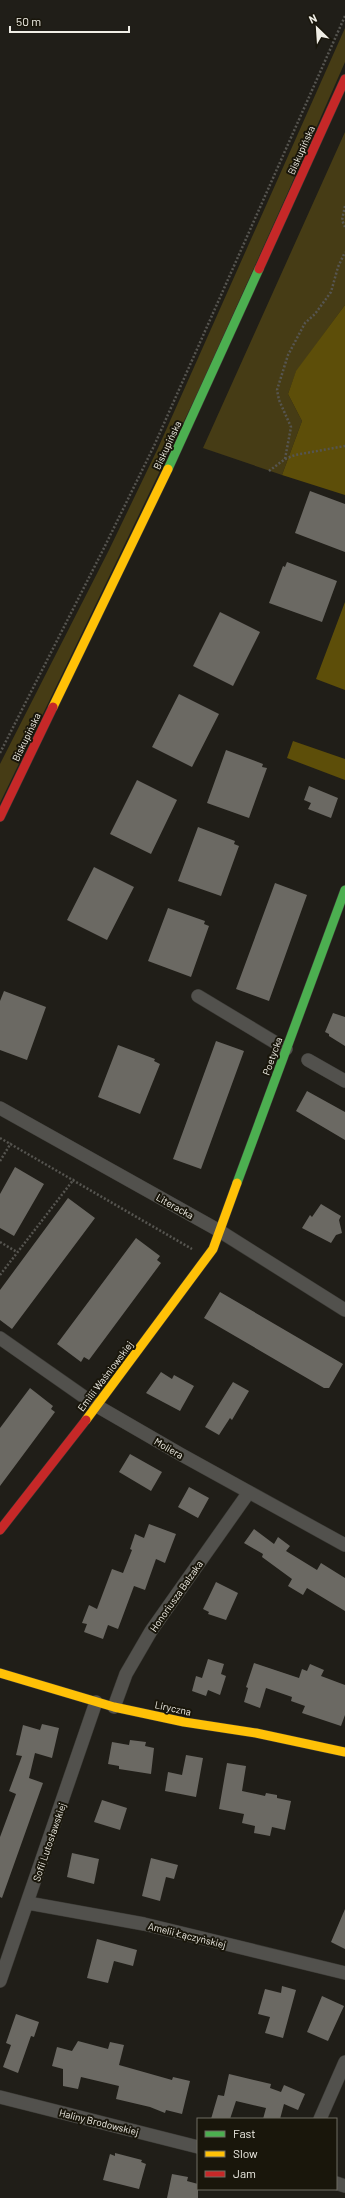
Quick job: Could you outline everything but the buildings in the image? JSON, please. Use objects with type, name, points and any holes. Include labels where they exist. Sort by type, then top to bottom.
[{"type":"street","name":"Biskupińska","points":[[0,817],[179,447],[345,79]]},
{"type":"street","name":"Poetycka","points":[[218,1230],[229,1209],[345,890]]},
{"type":"street","points":[[198,996],[286,1049]]},
{"type":"street","points":[[308,1060],[345,1082]]},
{"type":"street","name":"Literacka","points":[[0,1108],[218,1230],[345,1310]]},
{"type":"street","name":"Emilii Waśniowskiej","points":[[0,1530],[97,1406],[207,1258],[213,1249],[218,1230]]},
{"type":"street","name":"Moliera","points":[[0,1338],[97,1406],[345,1545]]},
{"type":"street","name":"Honoriusza Balzaka","points":[[114,1707],[126,1674],[151,1631],[249,1492]]},
{"type":"street","name":"Liryczna","points":[[0,1672],[114,1707],[184,1722],[256,1733],[345,1752]]},
{"type":"street","name":"Sofii Lutosławskiej","points":[[0,1981],[96,1702]]},
{"type":"street","name":"Amelii Łączyńskiej","points":[[28,1903],[144,1924],[345,1973]]},
{"type":"street","points":[[320,2118],[345,2062]]},
{"type":"street","name":"Haliny Brodowskiej","points":[[0,2097],[197,2147]]},
{"type":"path","points":[[0,753],[104,548],[150,452],[345,16]]},
{"type":"path","points":[[345,206],[342,220],[345,227]]},
{"type":"path","points":[[285,458],[291,427],[279,400],[277,390],[288,356],[305,323],[315,314],[331,292],[338,266],[345,252]]},
{"type":"path","points":[[269,471],[285,458],[295,454],[345,446]]},
{"type":"path","points":[[0,1138],[74,1179],[103,1199],[207,1258]]},
{"type":"path","points":[[0,1161],[11,1143]]},
{"type":"path","points":[[0,1275],[74,1179]]},
{"type":"path","points":[[0,1242],[17,1252]]},
{"type":"shaded area","points":[[345,28],[345,62],[288,192],[199,390],[0,803],[0,764],[109,550],[158,448]]},
{"type":"shaded area","points":[[345,132],[345,305],[296,372],[288,394],[302,421],[282,475],[203,448]]},
{"type":"shaded area","points":[[345,305],[345,495],[282,475],[302,421],[288,394],[296,371]]},
{"type":"shaded area","points":[[345,602],[345,690],[316,679]]},
{"type":"shaded area","points":[[293,741],[345,759],[345,780],[287,758]]},
{"type":"traffic: fast","points":[[168,469],[259,269]]},
{"type":"traffic: fast","points":[[237,1183],[345,890]]},
{"type":"traffic: slow","points":[[53,707],[168,469]]},
{"type":"traffic: slow","points":[[86,1420],[213,1249],[237,1183]]},
{"type":"traffic: slow","points":[[0,1673],[114,1707],[184,1722],[256,1733],[345,1752]]},
{"type":"traffic: jam","points":[[259,269],[345,79]]},
{"type":"traffic: jam","points":[[0,817],[53,707]]},
{"type":"traffic: jam","points":[[0,1530],[86,1420]]}]
